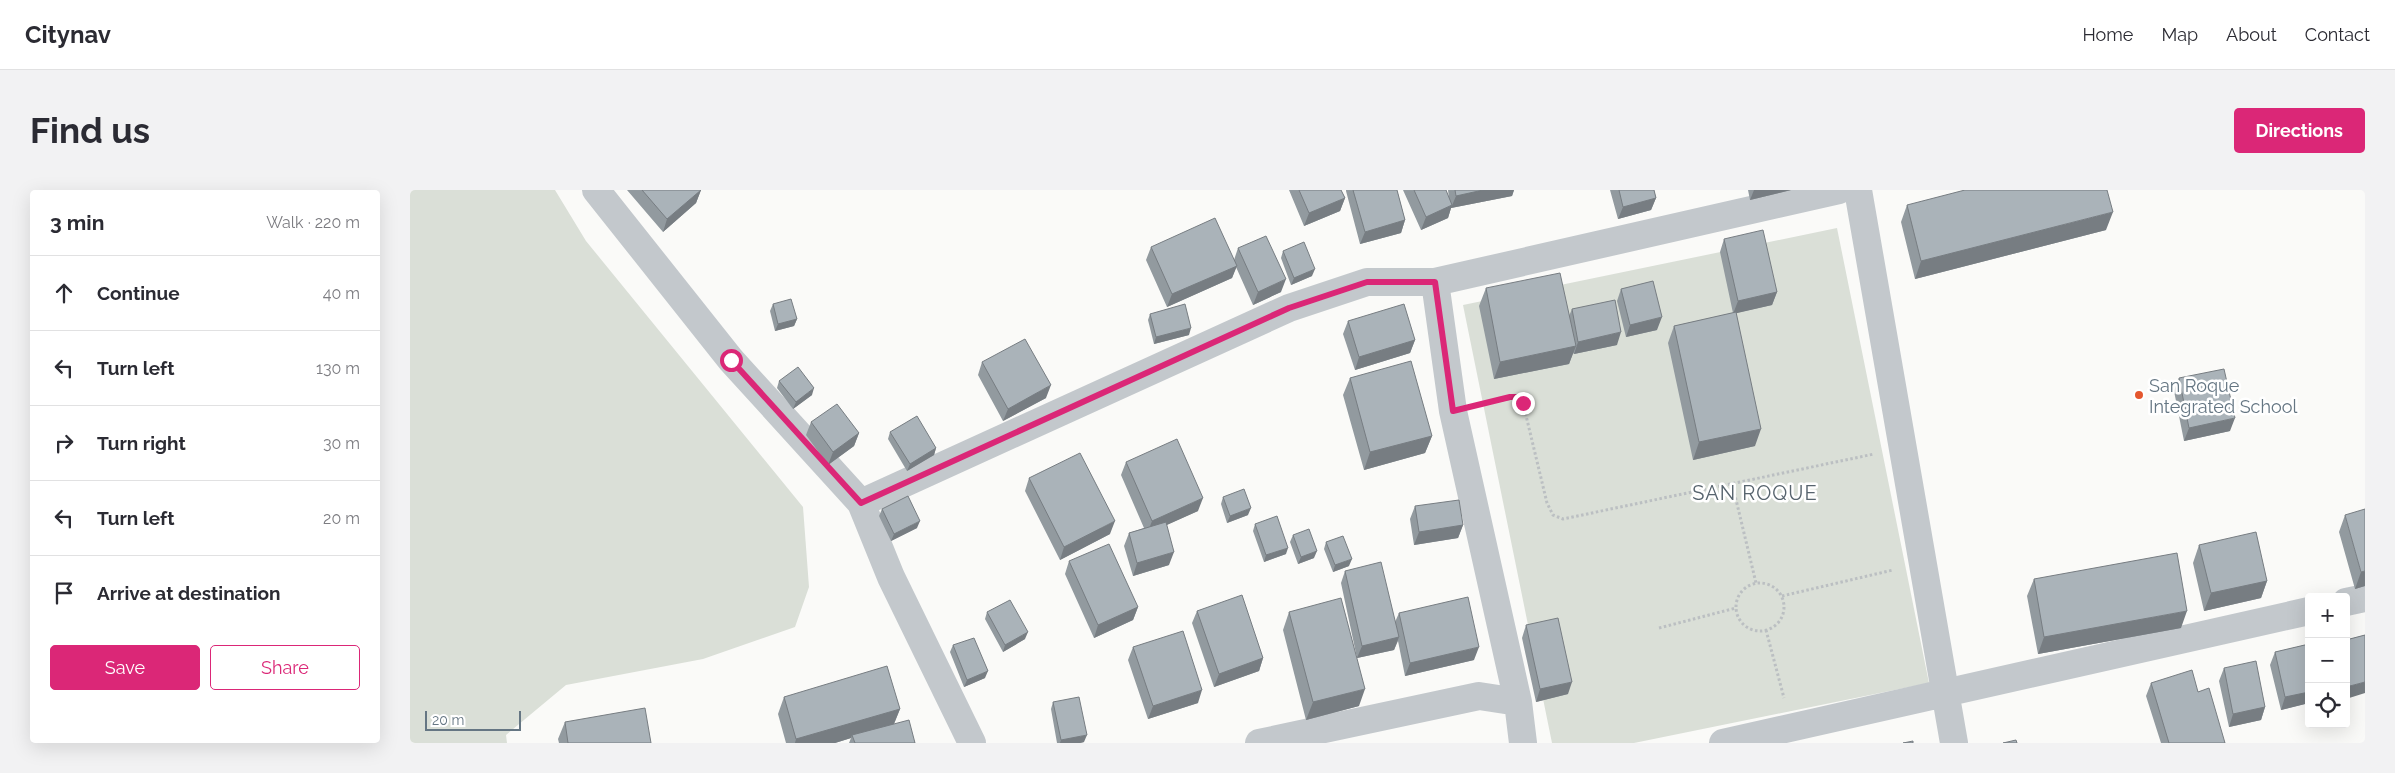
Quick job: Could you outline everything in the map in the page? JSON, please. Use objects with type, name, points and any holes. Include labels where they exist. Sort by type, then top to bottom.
[{"type":"street","points":[[596,190],[731,360],[861,503],[891,577],[972,743]]},
{"type":"street","points":[[861,503],[1289,308],[1367,282],[1435,282],[1839,190]]},
{"type":"street","points":[[1858,190],[1947,692],[1954,743]]},
{"type":"street","points":[[1435,282],[1453,411],[1518,702],[1523,743]]},
{"type":"street","points":[[2350,601],[2365,598]]},
{"type":"street","points":[[1723,743],[2305,612]]},
{"type":"street","points":[[1259,743],[1479,696],[1518,702]]},
{"type":"path","points":[[1453,411],[1518,397],[1523,403],[1547,503],[1553,515],[1563,518],[1904,448]]},
{"type":"path","points":[[1732,483],[1756,584]]},
{"type":"path","points":[[1782,596],[1924,562]]},
{"type":"path","points":[[1756,584],[1771,586],[1782,596],[1784,603],[1782,617],[1778,623],[1766,630],[1759,631],[1745,626],[1737,615],[1736,608],[1736,602],[1744,590],[1756,584]]},
{"type":"path","points":[[1659,628],[1736,608]]},
{"type":"path","points":[[1766,630],[1792,727]]},
{"type":"shaded area","points":[[410,190],[555,190],[586,241],[803,507],[809,587],[795,627],[703,659],[566,685],[506,735],[507,743],[410,743]]},
{"type":"shaded area","points":[[1837,228],[1929,683],[1634,743],[1552,743],[1463,305]]},
{"type":"building","points":[[642,190],[701,190],[667,219]]},
{"type":"building","points":[[1299,190],[1341,190],[1345,198],[1309,213]]},
{"type":"building","points":[[1353,190],[1397,190],[1405,220],[1365,232]]},
{"type":"building","points":[[1414,190],[1446,190],[1452,205],[1426,217]]},
{"type":"building","points":[[1455,190],[1483,190],[1456,196]]},
{"type":"building","points":[[1619,190],[1654,190],[1656,198],[1623,207]]},
{"type":"building","points":[[1965,190],[2107,190],[2113,212],[1921,261],[1907,205]]},
{"type":"building","points":[[1215,218],[1237,266],[1172,294],[1151,247]]},
{"type":"building","points":[[1763,230],[1777,292],[1738,301],[1724,239]]},
{"type":"building","points":[[1266,236],[1286,279],[1258,292],[1238,248]]},
{"type":"building","points":[[1304,242],[1315,269],[1294,278],[1283,251]]},
{"type":"building","points":[[1560,273],[1576,346],[1500,362],[1486,288]]},
{"type":"building","points":[[1653,281],[1662,317],[1630,325],[1621,289]]},
{"type":"building","points":[[791,299],[797,319],[778,324],[773,304]]},
{"type":"building","points":[[1615,300],[1621,332],[1578,342],[1572,309]]},
{"type":"building","points":[[1185,304],[1191,328],[1156,337],[1150,314]]},
{"type":"building","points":[[1404,304],[1415,340],[1359,357],[1348,321]]},
{"type":"building","points":[[1736,312],[1761,429],[1699,442],[1674,326]]},
{"type":"building","points":[[1025,339],[1051,385],[1008,409],[982,362]]},
{"type":"building","points":[[1411,361],[1432,436],[1370,452],[1350,378]]},
{"type":"building","points":[[798,367],[814,388],[796,402],[779,381]]},
{"type":"building","points":[[2224,369],[2235,418],[2189,428],[2179,378]]},
{"type":"building","points":[[837,404],[859,433],[833,452],[811,422]]},
{"type":"building","points":[[917,416],[936,448],[910,464],[890,432]]},
{"type":"building","points":[[1177,439],[1203,498],[1152,521],[1126,462]]},
{"type":"building","points":[[1080,453],[1115,521],[1064,547],[1029,478]]},
{"type":"building","points":[[1244,489],[1251,508],[1230,516],[1223,497]]},
{"type":"building","points":[[908,496],[920,521],[894,534],[882,509]]},
{"type":"building","points":[[1459,500],[1463,525],[1419,532],[1415,506]]},
{"type":"building","points":[[2365,509],[2365,571],[2361,572],[2345,515]]},
{"type":"building","points":[[1277,516],[1288,548],[1266,555],[1255,524]]},
{"type":"building","points":[[1166,522],[1174,552],[1137,563],[1129,533]]},
{"type":"building","points":[[1309,529],[1317,551],[1301,557],[1293,535]]},
{"type":"building","points":[[2256,532],[2267,581],[2211,593],[2199,545]]},
{"type":"building","points":[[1343,536],[1352,559],[1335,565],[1326,542]]},
{"type":"building","points":[[1109,544],[1138,607],[1098,625],[1069,561]]},
{"type":"building","points":[[2177,553],[2187,611],[2044,637],[2034,579]]},
{"type":"building","points":[[1381,562],[1399,637],[1362,646],[1345,571]]},
{"type":"building","points":[[1242,595],[1263,658],[1219,674],[1197,611]]},
{"type":"building","points":[[1468,597],[1479,647],[1410,663],[1399,613]]},
{"type":"building","points":[[1341,598],[1365,689],[1313,702],[1289,612]]},
{"type":"building","points":[[1010,600],[1028,632],[1005,645],[987,612]]},
{"type":"building","points":[[1558,618],[1572,682],[1540,689],[1526,625]]},
{"type":"building","points":[[1183,631],[1202,690],[1153,706],[1133,647]]},
{"type":"building","points":[[2365,635],[2365,682],[2350,686],[2350,683],[2350,639]]},
{"type":"building","points":[[974,638],[988,671],[967,680],[953,645]]},
{"type":"building","points":[[2305,645],[2305,693],[2285,697],[2275,652]]},
{"type":"building","points":[[2256,661],[2265,707],[2233,714],[2224,668]]},
{"type":"building","points":[[887,666],[900,709],[796,739],[784,697]]},
{"type":"building","points":[[2192,670],[2198,692],[2209,688],[2225,743],[2169,743],[2151,683]]},
{"type":"building","points":[[1079,697],[1087,735],[1061,740],[1053,702]]},
{"type":"building","points":[[645,708],[651,743],[568,743],[565,722]]},
{"type":"building","points":[[909,720],[915,743],[855,743],[852,735]]},
{"type":"building","points":[[2016,740],[2017,743],[2003,743]]},
{"type":"place","name":"San Roque Integrated School","points":[[2139,395]]},
{"type":"district","name":"SAN ROQUE","points":[[1755,493]]},
{"type":"route","points":[[731,360],[861,503],[1289,308],[1367,282],[1435,282],[1453,411],[1510,397],[1518,397],[1523,403]]}]
